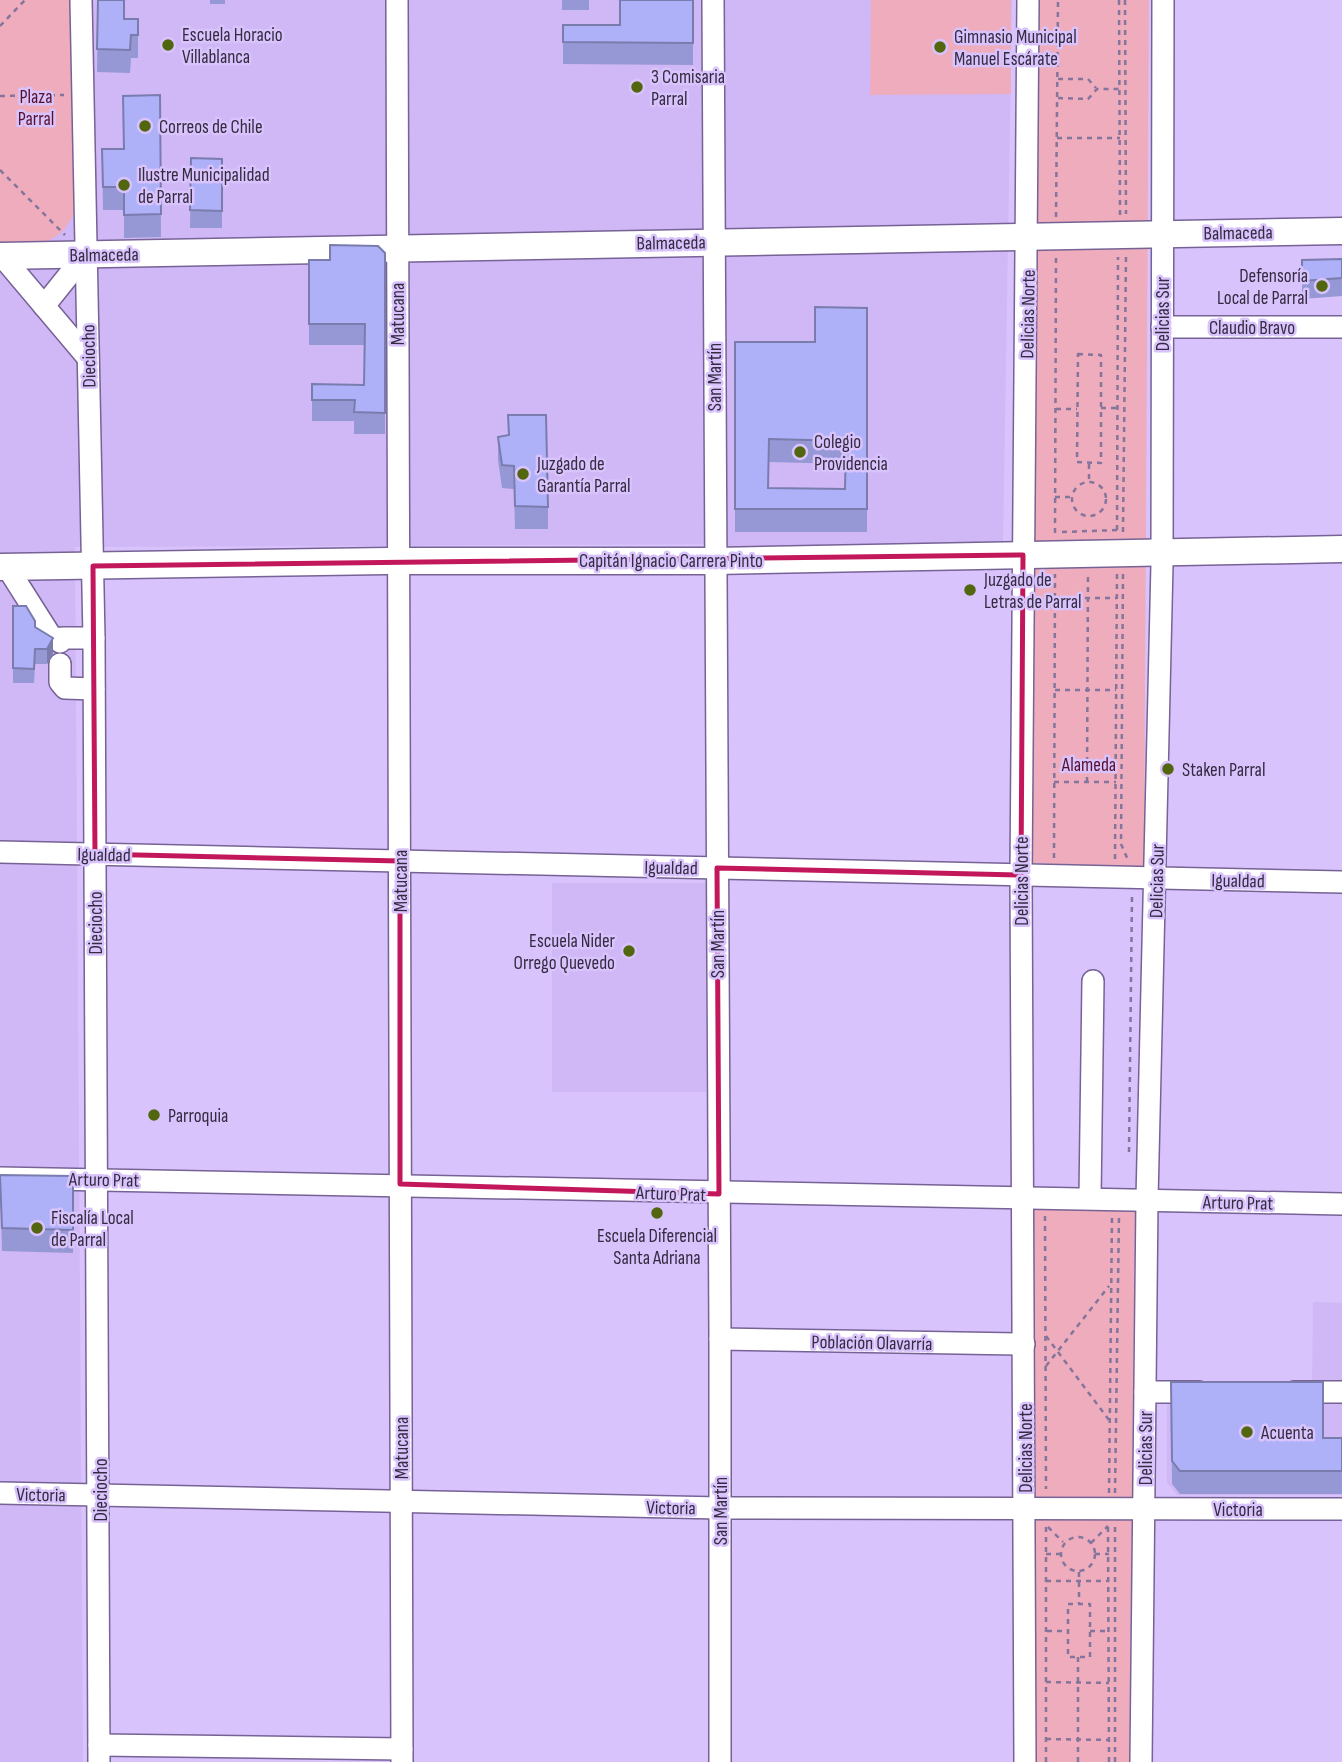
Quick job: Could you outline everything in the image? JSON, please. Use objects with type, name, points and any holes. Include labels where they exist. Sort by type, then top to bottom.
[{"type":"main road","name":"Balmaceda","points":[[1,256],[1028,236],[1123,243],[1162,234],[1342,231]]},
{"type":"main road","name":"Capitán Ignacio Carrera Pinto","points":[[3,567],[398,561],[716,561],[1162,550],[1342,550]]},
{"type":"street","name":"Dieciocho","points":[[81,0],[94,638],[100,1495],[99,1754]]},
{"type":"street","name":"Matucana","points":[[397,0],[402,1756]]},
{"type":"street","name":"San Martín","points":[[713,0],[720,1762]]},
{"type":"street","name":"Delicias Norte","points":[[1025,1762],[1039,1514],[1024,1344],[1021,1196],[1028,0]]},
{"type":"street","name":"Delicias Sur","points":[[1142,1762],[1145,1392],[1140,1199],[1148,878],[1162,550],[1163,0]]},
{"type":"street","points":[[44,306],[85,255]]},
{"type":"street","points":[[1,256],[88,358]]},
{"type":"street","name":"Claudio Bravo","points":[[1163,327],[1342,327]]},
{"type":"street","points":[[3,567],[52,638],[57,638],[60,642],[63,638],[94,638]]},
{"type":"street","points":[[60,664],[60,682],[65,688],[94,689]]},
{"type":"street","name":"Igualdad","points":[[0,852],[717,868],[1021,866],[1148,878],[1342,882]]},
{"type":"street","points":[[1090,1198],[1093,981]]},
{"type":"street","name":"Arturo Prat","points":[[0,1178],[1342,1204]]},
{"type":"street","name":"Población Olavarría","points":[[720,1339],[1024,1344]]},
{"type":"street","points":[[1145,1392],[1214,1392]]},
{"type":"street","points":[[1270,1392],[1342,1392]]},
{"type":"street","name":"Victoria","points":[[0,1493],[1109,1517],[1144,1509],[1342,1509]]},
{"type":"street","points":[[99,1754],[402,1756]]},
{"type":"path","points":[[0,26],[25,0]]},
{"type":"path","points":[[1055,533],[1058,0]]},
{"type":"path","points":[[1116,530],[1118,250],[1123,243],[1119,0]]},
{"type":"path","points":[[1058,79],[1088,79],[1097,89],[1119,89]]},
{"type":"path","points":[[1058,98],[1088,99],[1097,89]]},
{"type":"path","points":[[0,96],[82,95]]},
{"type":"path","points":[[1057,138],[1120,138]]},
{"type":"path","points":[[0,170],[85,255]]},
{"type":"path","points":[[1077,354],[1101,355],[1101,463],[1077,462],[1077,409],[1077,354]]},
{"type":"path","points":[[1101,408],[1117,408]]},
{"type":"path","points":[[1055,409],[1077,409]]},
{"type":"path","points":[[1089,463],[1089,482]]},
{"type":"path","points":[[1089,482],[1102,488],[1106,499],[1099,512],[1088,515],[1075,508],[1072,497],[1077,487],[1089,482]]},
{"type":"path","points":[[1055,498],[1072,497]]},
{"type":"path","points":[[1106,499],[1117,499]]},
{"type":"path","points":[[1117,565],[1115,859],[1140,860],[1148,878]]},
{"type":"path","points":[[1087,782],[1088,566]]},
{"type":"path","points":[[1054,858],[1055,567]]},
{"type":"path","points":[[1055,598],[1117,598]]},
{"type":"path","points":[[1055,690],[1116,690]]},
{"type":"path","points":[[1054,782],[1115,782]]},
{"type":"path","points":[[1021,866],[1054,858],[1066,858]]},
{"type":"path","points":[[1134,1157],[1137,1003]]},
{"type":"path","points":[[1109,1762],[1112,1212],[1133,1213],[1140,1199]]},
{"type":"path","points":[[1045,1210],[1046,1366],[1039,1514],[1046,1554],[1046,1762]]},
{"type":"path","points":[[1046,1366],[1111,1284]]},
{"type":"path","points":[[1046,1336],[1110,1422]]},
{"type":"path","points":[[1039,1514],[1064,1543]]},
{"type":"path","points":[[1091,1543],[1109,1517]]},
{"type":"path","points":[[1079,1525],[1079,1537]]},
{"type":"path","points":[[1079,1537],[1091,1543],[1095,1554],[1089,1567],[1079,1571],[1064,1564],[1061,1554],[1064,1543],[1079,1537]]},
{"type":"path","points":[[1046,1554],[1061,1554]]},
{"type":"path","points":[[1095,1554],[1109,1554]]},
{"type":"path","points":[[1079,1571],[1079,1604]]},
{"type":"path","points":[[1045,1581],[1109,1581]]},
{"type":"path","points":[[1068,1604],[1079,1604],[1090,1604],[1090,1657],[1068,1657],[1068,1604]]},
{"type":"path","points":[[1046,1631],[1068,1631]]},
{"type":"path","points":[[1090,1631],[1109,1631]]},
{"type":"path","points":[[1078,1657],[1078,1762]]},
{"type":"path","points":[[1045,1682],[1109,1683]]},
{"type":"path","points":[[1046,1739],[1109,1740]]},
{"type":"highlighted area","points":[[1023,555],[1021,875],[717,868],[719,1194],[400,1184],[400,861],[95,854],[93,566]]},
{"type":"shaded area","points":[[0,0],[1012,0],[1003,543],[725,548],[724,544],[75,547],[83,1762],[0,1762]]},
{"type":"shaded area","name":"Escuela Nider Orrego Quevedo","points":[[552,883],[706,883],[706,1092],[552,1092]]},
{"type":"shaded area","name":"Acuenta","points":[[1313,1302],[1342,1303],[1342,1495],[1177,1495],[1167,1483],[1167,1388],[1312,1386]]},
{"type":"green space","name":"Plaza Parral","points":[[0,0],[71,0],[74,213],[60,233],[34,243],[0,242]]},
{"type":"green space","name":"Gimnasio Municipal Manuel Escárate","points":[[871,0],[1011,0],[1011,94],[870,95]]},
{"type":"green space","name":"Alameda","points":[[1039,0],[1149,0],[1144,868],[1032,863]]},
{"type":"green space","points":[[1033,1204],[1135,1207],[1129,1762],[1034,1762]]},
{"type":"building","points":[[98,0],[124,0],[124,19],[138,19],[138,35],[131,35],[130,50],[97,49]]},
{"type":"building","points":[[620,0],[693,0],[693,43],[563,42],[563,25],[620,25]]},
{"type":"building","points":[[160,95],[161,214],[124,215],[124,187],[103,187],[102,149],[124,149],[123,96]]},
{"type":"building","points":[[191,158],[222,159],[222,211],[190,210]]},
{"type":"building","points":[[330,245],[378,246],[385,253],[385,413],[354,412],[355,400],[312,400],[312,384],[364,385],[365,324],[309,324],[309,260],[330,260]]},
{"type":"building","points":[[1342,259],[1342,278],[1302,281],[1302,260]]},
{"type":"building","points":[[815,307],[867,308],[867,509],[735,509],[735,342],[815,342]],"holes":[[[769,439],[846,441],[845,489],[768,488]]]},
{"type":"building","name":"Juzgado de Garantía Parral","points":[[508,415],[546,415],[548,507],[515,506],[514,466],[502,465],[498,437],[509,435]]},
{"type":"building","points":[[13,606],[26,606],[35,621],[35,627],[53,638],[47,649],[35,649],[34,669],[13,668]]},
{"type":"building","points":[[0,1175],[73,1176],[73,1230],[2,1228]]},
{"type":"building","name":"Acuenta","points":[[1171,1382],[1323,1382],[1323,1438],[1342,1438],[1342,1471],[1180,1471],[1172,1461]]},
{"type":"place","name":"Escuela Horacio Villablanca","points":[[168,45]]},
{"type":"place","name":"Gimnasio Municipal Manuel Escárate","points":[[940,47]]},
{"type":"place","name":"3 Comisaria Parral","points":[[637,87]]},
{"type":"place","name":"Correos de Chile","points":[[145,126]]},
{"type":"place","name":"Ilustre Municipalidad de Parral","points":[[124,185]]},
{"type":"place","name":"Defensoría Local de Parral","points":[[1322,286]]},
{"type":"place","name":"Colegio Providencia","points":[[800,452]]},
{"type":"place","name":"Juzgado de Garantía Parral","points":[[523,474]]},
{"type":"place","name":"Juzgado de Letras de Parral","points":[[970,590]]},
{"type":"place","name":"Staken Parral","points":[[1168,769]]},
{"type":"place","name":"Escuela Nider Orrego Quevedo","points":[[629,951]]},
{"type":"place","name":"Parroquia","points":[[154,1115]]},
{"type":"place","name":"Escuela Diferencial Santa Adriana","points":[[657,1213]]},
{"type":"place","name":"Fiscalía Local de Parral","points":[[37,1228]]},
{"type":"place","name":"Acuenta","points":[[1247,1432]]}]
